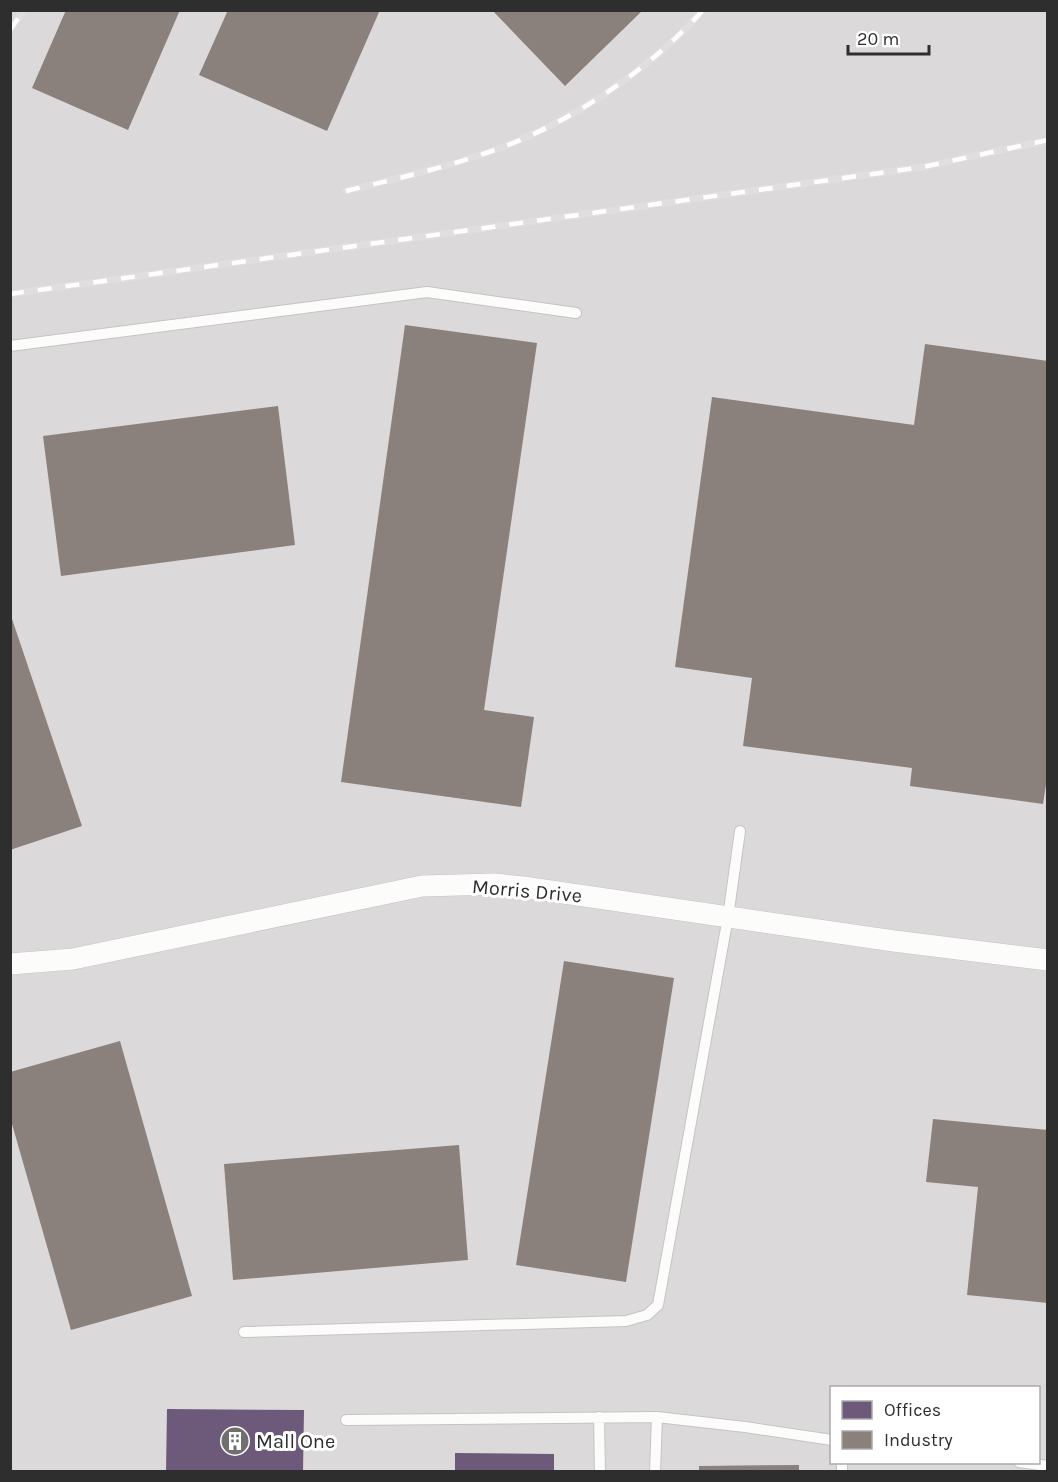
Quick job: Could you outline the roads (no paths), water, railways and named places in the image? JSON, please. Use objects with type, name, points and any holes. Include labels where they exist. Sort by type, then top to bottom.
[{"type":"street","name":"Morris Drive","points":[[10,964],[73,959],[422,886],[494,885],[523,887],[894,941],[1047,960]]},
{"type":"lane","points":[[10,346],[427,292],[576,313]]},
{"type":"lane","points":[[244,1332],[626,1321],[647,1315],[658,1305],[728,917],[740,831]]},
{"type":"lane","points":[[599,1417],[600,1472]]},
{"type":"lane","points":[[655,1472],[657,1417]]},
{"type":"lane","points":[[346,1420],[657,1417],[830,1440]]},
{"type":"railway","points":[[10,30],[24,10]]},
{"type":"railway","points":[[346,191],[474,157],[520,140],[549,126],[578,111],[633,74],[658,54],[703,10]]},
{"type":"railway","points":[[10,294],[923,167],[1048,140]]},
{"type":"place","name":"Mall One","points":[[235,1441]]}]
